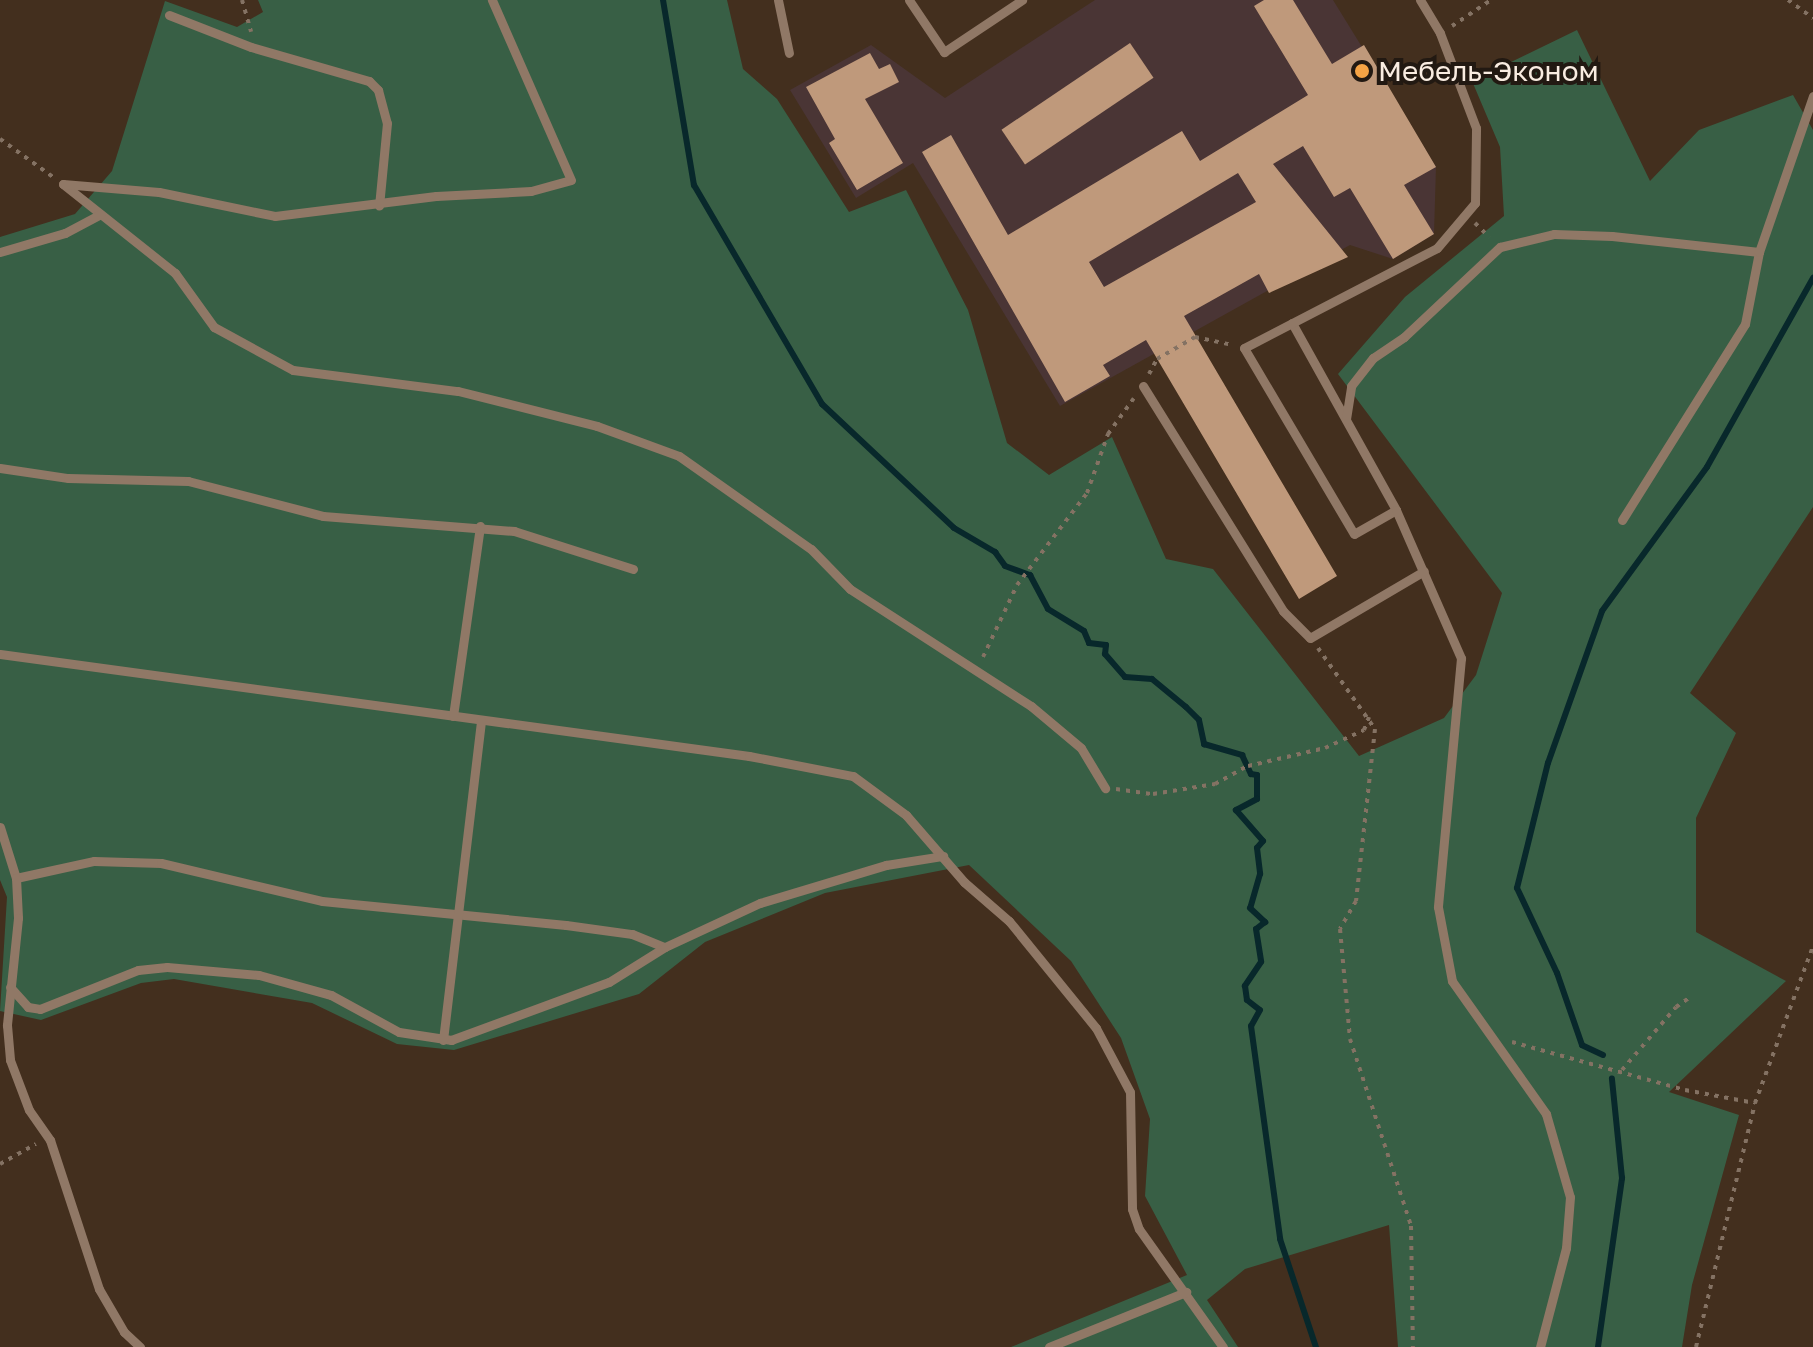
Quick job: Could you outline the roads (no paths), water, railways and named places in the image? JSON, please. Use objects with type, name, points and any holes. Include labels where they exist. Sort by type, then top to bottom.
[{"type":"lane","points":[[492,0],[571,180],[531,191],[436,196],[379,206],[275,216],[159,192],[63,184],[175,273],[214,327],[293,370],[458,391],[597,426],[679,456],[811,549],[850,589],[1031,706],[1081,748],[1105,788]]},
{"type":"lane","points":[[778,0],[789,53]]},
{"type":"lane","points":[[909,0],[944,52],[1022,0]]},
{"type":"lane","points":[[1396,510],[1354,534],[1244,348],[1437,248],[1475,203],[1476,128],[1440,33],[1420,0]]},
{"type":"lane","points":[[169,15],[251,47],[369,81],[378,90],[387,123],[379,206]]},
{"type":"lane","points":[[1622,520],[1745,324],[1759,252],[1813,96]]},
{"type":"lane","points":[[0,252],[65,233],[100,214]]},
{"type":"lane","points":[[1346,419],[1351,386],[1373,358],[1404,337],[1500,247],[1554,234],[1598,235],[1759,252]]},
{"type":"lane","points":[[1292,323],[1396,510],[1461,658],[1440,929],[1452,981],[1546,1114],[1570,1197],[1566,1248],[1540,1347]]},
{"type":"lane","points":[[1143,386],[1283,611],[1310,638],[1424,571]]},
{"type":"lane","points":[[0,468],[68,478],[188,481],[323,516],[480,526],[579,548],[633,569]]},
{"type":"lane","points":[[453,716],[480,526]]},
{"type":"lane","points":[[0,654],[851,775],[906,815],[1050,966],[1096,1028],[1130,1092],[1132,1209],[1148,1244],[1186,1292],[1223,1347]]},
{"type":"lane","points":[[443,1040],[481,720]]},
{"type":"lane","points":[[0,827],[16,878],[18,918],[10,987],[10,1060],[29,1110],[50,1140],[99,1289],[124,1332],[140,1347]]},
{"type":"lane","points":[[10,987],[28,1007],[40,1009],[138,970],[182,967],[259,975],[331,995],[399,1032],[443,1040],[471,1035],[609,982],[665,947],[822,882],[943,856]]},
{"type":"lane","points":[[16,878],[94,861],[161,863],[322,901],[457,912],[607,930],[665,947]]},
{"type":"lane","points":[[1049,1347],[1186,1292]]},
{"type":"waterway","points":[[663,0],[694,185],[822,404],[954,528],[995,552],[1005,566],[1030,575],[1048,609],[1084,631],[1089,643],[1106,645],[1105,654],[1125,677],[1152,679],[1199,720],[1204,744],[1242,755],[1251,774],[1257,775],[1257,799],[1236,810],[1263,841],[1257,848],[1260,874],[1250,908],[1265,922],[1256,929],[1261,962],[1245,986],[1247,1000],[1260,1010],[1251,1026],[1280,1239],[1316,1347]]},
{"type":"waterway","points":[[1603,1055],[1582,1045],[1557,973],[1517,888],[1548,763],[1602,611],[1707,467],[1813,278]]},
{"type":"waterway","points":[[1598,1347],[1622,1178],[1612,1079]]},
{"type":"place","name":"Мебель-Эконом","points":[[1362,71]]}]
